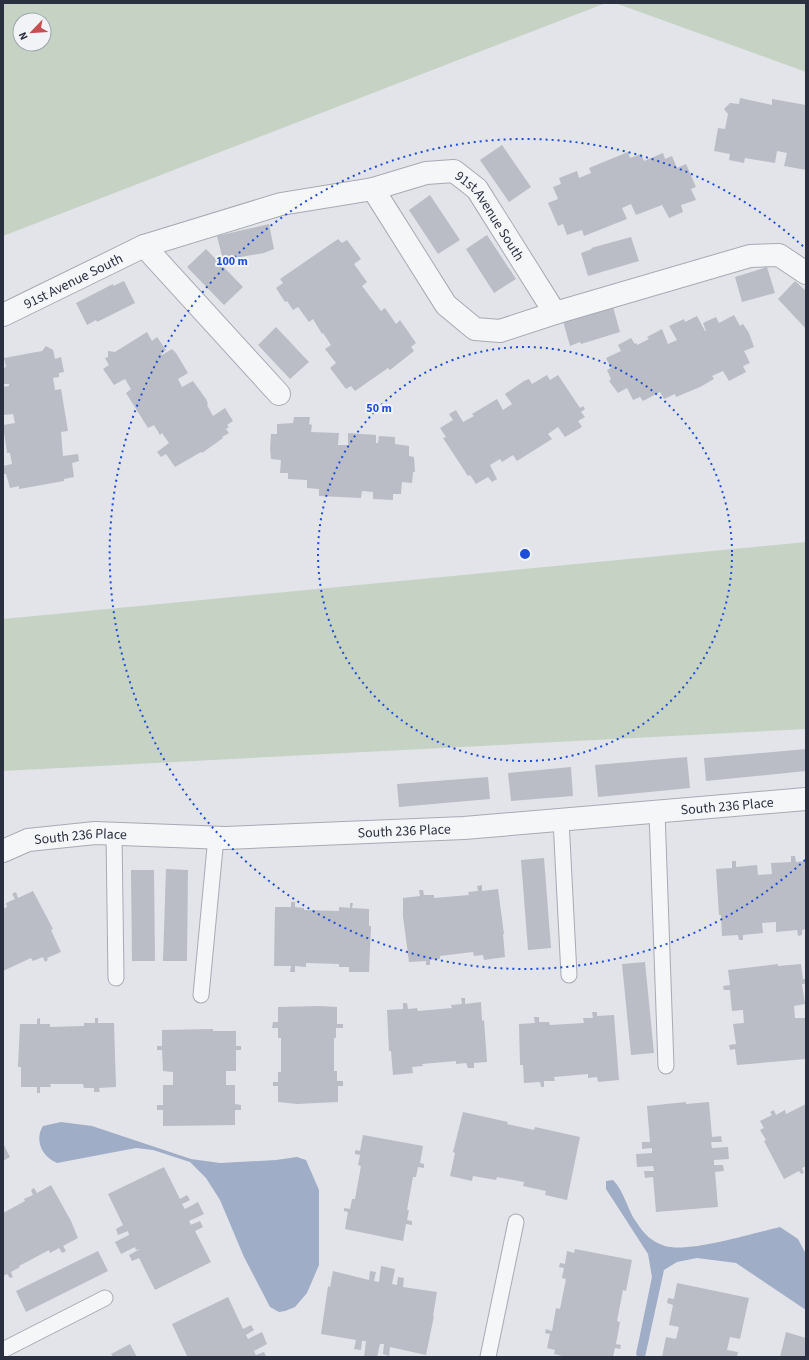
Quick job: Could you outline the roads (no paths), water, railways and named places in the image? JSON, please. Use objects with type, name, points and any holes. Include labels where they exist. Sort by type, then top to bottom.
[{"type":"street","name":"91st Avenue South","points":[[3,315],[144,246],[281,204],[373,189],[426,173],[454,171],[477,189],[555,313]]},
{"type":"street","points":[[373,189],[446,305],[475,329],[500,331],[555,313],[750,256],[780,255],[806,273]]},
{"type":"street","points":[[144,246],[279,394]]},
{"type":"street","name":"South 236 Place","points":[[3,851],[28,840],[95,833],[216,837],[464,828],[806,798]]},
{"type":"lane","points":[[657,812],[666,1066]]},
{"type":"lane","points":[[561,820],[570,975]]},
{"type":"lane","points":[[114,834],[116,978]]},
{"type":"lane","points":[[201,995],[216,837]]},
{"type":"lane","points":[[488,1357],[516,1222]]},
{"type":"lane","points":[[3,1350],[105,1298]]},
{"type":"water","points":[[61,1122],[92,1126],[191,1159],[220,1163],[276,1160],[297,1157],[306,1160],[319,1190],[319,1265],[307,1293],[295,1307],[285,1311],[279,1312],[270,1307],[244,1257],[220,1200],[206,1178],[190,1162],[153,1150],[136,1148],[57,1163],[47,1157],[41,1148],[39,1137],[43,1126]]},
{"type":"water","points":[[613,1180],[642,1231],[652,1240],[665,1246],[689,1247],[705,1245],[780,1227],[798,1239],[806,1254],[806,1310],[736,1263],[697,1258],[677,1262],[664,1270],[645,1357],[638,1357],[636,1354],[652,1277],[648,1254],[606,1189],[606,1181]]}]
